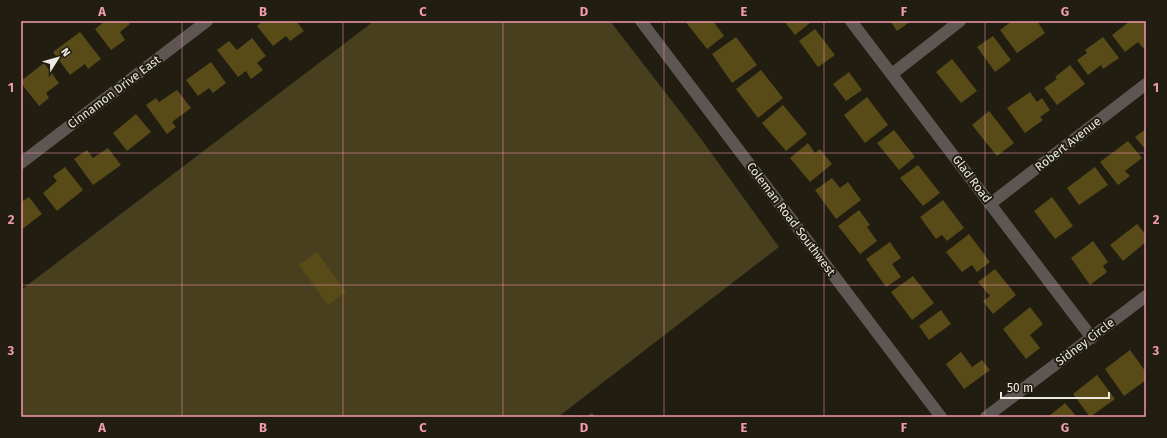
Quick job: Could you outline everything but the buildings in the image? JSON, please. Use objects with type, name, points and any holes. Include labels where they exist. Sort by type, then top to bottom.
[{"type":"street","name":"Cinnamon Drive East","points":[[21,163],[207,21]]},
{"type":"street","name":"Coleman Road Southwest","points":[[641,21],[941,417]]},
{"type":"street","name":"Glad Road","points":[[851,21],[1092,338]]},
{"type":"street","points":[[892,74],[960,21]]},
{"type":"street","name":"Robert Avenue","points":[[990,204],[1146,84]]},
{"type":"street","name":"Sidney Circle","points":[[986,417],[1146,296]]},
{"type":"shaded area","points":[[374,21],[610,21],[699,136],[779,247],[558,417],[21,417],[21,290]]}]
